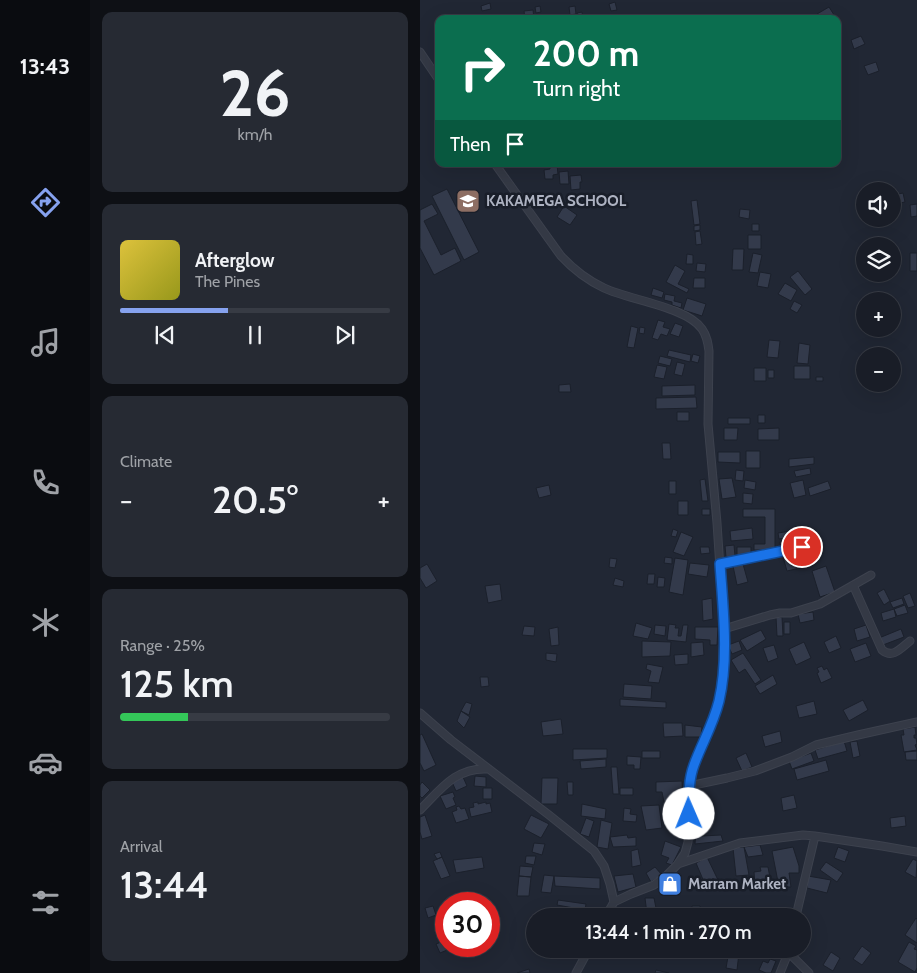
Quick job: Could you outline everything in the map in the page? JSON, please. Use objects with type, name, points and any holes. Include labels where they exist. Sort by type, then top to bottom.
[{"type":"street","points":[[420,52],[435,74]]},
{"type":"street","points":[[497,167],[570,266],[585,278],[604,288],[689,317],[702,328],[708,341],[708,424],[724,629],[719,699],[714,720],[693,766],[689,786],[690,831],[685,853],[677,865],[654,885],[614,902],[611,908]]},
{"type":"street","points":[[720,564],[802,547]]},
{"type":"street","points":[[724,629],[770,615],[791,613],[820,604],[871,575]]},
{"type":"street","points":[[853,584],[882,650],[893,654],[910,641]]},
{"type":"street","points":[[420,712],[451,740],[594,851],[604,866],[614,902]]},
{"type":"street","points":[[689,786],[755,771],[816,746],[917,722]]},
{"type":"street","points":[[420,810],[452,778],[478,769],[489,770]]},
{"type":"street","points":[[677,865],[740,843],[803,835],[917,852]]},
{"type":"street","points":[[798,908],[815,836]]},
{"type":"street","points":[[576,973],[585,958]]},
{"type":"street","points":[[780,973],[786,958]]},
{"type":"street","points":[[795,958],[809,973]]},
{"type":"building","points":[[615,2],[617,10],[611,11],[609,4]]},
{"type":"building","points":[[490,3],[491,9],[482,11],[481,6]]},
{"type":"building","points":[[540,6],[541,12],[536,13],[535,7]]},
{"type":"building","points":[[575,6],[576,14],[570,15],[569,7]]},
{"type":"building","points":[[829,7],[834,15],[817,15]]},
{"type":"building","points":[[533,10],[534,15],[524,15],[524,11]]},
{"type":"building","points":[[861,36],[865,44],[854,49],[851,40]]},
{"type":"building","points":[[876,62],[879,71],[868,75],[864,66]]},
{"type":"building","points":[[550,167],[557,167],[558,174],[553,175],[553,179],[545,179],[544,170],[550,169]]},
{"type":"building","points":[[568,171],[569,184],[560,184],[559,172]]},
{"type":"building","points":[[581,175],[580,189],[571,190],[570,176]]},
{"type":"building","points":[[447,189],[479,252],[464,260],[432,196]]},
{"type":"building","points":[[901,193],[903,193],[905,202],[901,203]]},
{"type":"building","points":[[697,200],[700,224],[694,225],[691,201]]},
{"type":"building","points":[[432,204],[438,214],[424,221],[441,255],[455,248],[461,261],[434,275],[420,248],[420,210]]},
{"type":"building","points":[[917,204],[917,216],[911,217],[910,205]]},
{"type":"building","points":[[564,206],[577,215],[570,225],[557,217]]},
{"type":"building","points":[[740,209],[750,210],[749,219],[739,217]]},
{"type":"building","points":[[752,224],[759,224],[759,231],[752,231]]},
{"type":"building","points":[[700,225],[700,230],[694,231],[694,226]]},
{"type":"building","points":[[700,231],[702,244],[696,245],[695,232]]},
{"type":"building","points":[[748,235],[761,235],[761,249],[748,249]]},
{"type":"building","points":[[733,249],[744,249],[743,270],[732,270]]},
{"type":"building","points":[[753,253],[762,255],[758,273],[749,272]]},
{"type":"building","points":[[910,253],[917,253],[917,271],[910,271]]},
{"type":"building","points":[[687,254],[693,255],[693,264],[686,264]]},
{"type":"building","points":[[697,263],[706,264],[705,272],[696,271]]},
{"type":"building","points":[[675,265],[685,271],[678,284],[689,289],[687,293],[666,282]]},
{"type":"building","points":[[798,271],[812,289],[805,295],[790,277]]},
{"type":"building","points":[[760,272],[771,274],[768,288],[757,286]]},
{"type":"building","points":[[694,278],[705,278],[705,288],[693,288]]},
{"type":"building","points":[[785,283],[797,290],[791,301],[778,294]]},
{"type":"building","points":[[653,288],[664,292],[662,298],[651,295]]},
{"type":"building","points":[[665,294],[675,296],[674,301],[682,303],[681,308],[672,305],[672,302],[664,300]]},
{"type":"building","points":[[687,298],[706,304],[702,316],[683,310]]},
{"type":"building","points":[[794,301],[802,305],[797,313],[790,309]]},
{"type":"building","points":[[658,320],[665,322],[663,327],[670,329],[667,336],[661,334],[658,340],[652,338]]},
{"type":"building","points":[[675,323],[683,326],[679,337],[670,334]]},
{"type":"building","points":[[631,326],[638,328],[634,348],[627,347]]},
{"type":"building","points":[[640,327],[645,328],[644,334],[639,333]]},
{"type":"building","points":[[769,340],[780,341],[778,358],[767,357]]},
{"type":"building","points":[[799,343],[810,345],[808,364],[797,363]]},
{"type":"building","points":[[669,350],[691,355],[690,362],[667,356]]},
{"type":"building","points":[[693,354],[700,356],[698,363],[691,361]]},
{"type":"building","points":[[660,356],[672,359],[670,366],[658,363]]},
{"type":"building","points":[[677,362],[685,364],[682,376],[674,374]]},
{"type":"building","points":[[657,365],[667,367],[664,379],[654,377]]},
{"type":"building","points":[[794,366],[810,366],[810,379],[794,379]]},
{"type":"building","points":[[754,368],[766,368],[766,381],[754,381]]},
{"type":"building","points":[[768,370],[774,370],[774,378],[768,378]]},
{"type":"building","points":[[816,377],[823,377],[823,381],[816,381]]},
{"type":"building","points":[[570,384],[571,392],[559,392],[559,385]]},
{"type":"building","points":[[695,385],[695,395],[662,396],[662,386]]},
{"type":"building","points":[[696,397],[697,408],[656,409],[656,398]]},
{"type":"building","points":[[677,412],[689,412],[689,421],[677,421]]},
{"type":"building","points":[[758,415],[765,415],[765,423],[758,423]]},
{"type":"building","points":[[728,418],[750,418],[750,424],[728,424]]},
{"type":"building","points":[[724,428],[738,428],[737,440],[724,440]]},
{"type":"building","points":[[779,428],[779,440],[758,440],[758,429]]},
{"type":"building","points":[[662,443],[670,443],[671,459],[663,459]]},
{"type":"building","points":[[746,451],[760,451],[760,468],[746,468]]},
{"type":"building","points":[[718,452],[740,452],[740,463],[718,462]]},
{"type":"building","points":[[814,457],[814,464],[789,467],[789,459]]},
{"type":"building","points":[[810,468],[811,474],[796,477],[794,471]]},
{"type":"building","points":[[736,470],[744,471],[743,481],[735,480]]},
{"type":"building","points":[[732,478],[736,497],[722,499],[719,479]]},
{"type":"building","points":[[705,479],[708,501],[702,501],[700,480]]},
{"type":"building","points":[[745,480],[756,482],[755,490],[744,488]]},
{"type":"building","points":[[803,480],[806,495],[794,498],[790,483]]},
{"type":"building","points":[[669,481],[676,481],[676,494],[669,494]]},
{"type":"building","points":[[828,481],[831,489],[810,496],[808,488]]},
{"type":"building","points":[[549,485],[551,495],[539,498],[536,488]]},
{"type":"building","points":[[743,493],[753,494],[752,504],[743,503]]},
{"type":"building","points":[[678,501],[688,501],[688,515],[678,515]]},
{"type":"building","points":[[702,509],[710,509],[710,515],[702,515]]},
{"type":"building","points":[[743,509],[775,509],[775,550],[754,550],[754,544],[765,544],[765,517],[743,517]]},
{"type":"building","points":[[752,528],[753,539],[731,541],[730,531]]},
{"type":"building","points":[[673,529],[678,531],[676,537],[671,536]]},
{"type":"building","points":[[804,529],[805,535],[779,539],[778,533]]},
{"type":"building","points":[[681,532],[693,537],[684,556],[673,552]]},
{"type":"building","points":[[804,538],[805,543],[781,548],[780,542]]},
{"type":"building","points":[[734,545],[735,556],[726,557],[725,546]]},
{"type":"building","points":[[700,547],[709,547],[710,553],[701,554]]},
{"type":"building","points":[[737,547],[751,547],[751,555],[737,555]]},
{"type":"building","points":[[805,551],[809,566],[787,571],[783,557]]},
{"type":"building","points":[[665,557],[672,558],[672,564],[664,563]]},
{"type":"building","points":[[610,558],[617,559],[615,568],[609,567]]},
{"type":"building","points":[[675,558],[688,560],[683,595],[669,592]]},
{"type":"building","points":[[690,563],[709,565],[707,577],[688,574]]},
{"type":"building","points":[[427,564],[437,581],[426,588],[420,578],[420,568]]},
{"type":"building","points":[[743,564],[748,582],[737,585],[733,566]]},
{"type":"building","points":[[826,566],[835,592],[820,597],[812,571]]},
{"type":"building","points":[[648,574],[655,574],[654,584],[647,584]]},
{"type":"building","points":[[658,577],[665,578],[664,587],[657,587]]},
{"type":"building","points":[[615,578],[624,581],[623,587],[613,585]]},
{"type":"building","points":[[500,584],[502,600],[488,603],[485,586]]},
{"type":"building","points":[[884,589],[890,601],[884,605],[877,593]]},
{"type":"building","points":[[910,593],[915,606],[908,608],[903,596]]},
{"type":"building","points":[[712,598],[713,619],[703,621],[702,600]]},
{"type":"building","points":[[902,598],[904,604],[893,608],[890,602]]},
{"type":"building","points":[[905,605],[908,613],[897,616],[894,609]]},
{"type":"building","points":[[894,609],[896,617],[883,621],[881,613]]},
{"type":"building","points":[[813,612],[814,620],[800,623],[798,614]]},
{"type":"building","points":[[776,617],[782,617],[783,636],[777,636]]},
{"type":"building","points":[[784,622],[790,622],[790,634],[784,634]]},
{"type":"building","points":[[636,623],[652,628],[648,639],[633,636]]},
{"type":"building","points":[[669,624],[676,625],[675,628],[679,628],[678,636],[681,636],[683,625],[688,625],[686,642],[667,640]]},
{"type":"building","points":[[655,625],[666,626],[665,636],[654,634]]},
{"type":"building","points":[[866,625],[870,637],[857,641],[854,629]]},
{"type":"building","points":[[524,626],[535,627],[534,636],[522,635]]},
{"type":"building","points":[[558,627],[559,645],[551,646],[549,629]]},
{"type":"building","points":[[695,627],[718,627],[717,645],[710,645],[710,640],[695,639]]},
{"type":"building","points":[[901,629],[904,637],[883,645],[879,638]]},
{"type":"building","points":[[761,630],[766,639],[747,651],[740,640]]},
{"type":"building","points":[[836,636],[841,648],[829,653],[824,642]]},
{"type":"building","points":[[642,641],[671,642],[670,656],[642,657]]},
{"type":"building","points":[[739,641],[742,650],[732,654],[728,645]]},
{"type":"building","points":[[703,642],[704,655],[691,657],[691,643]]},
{"type":"building","points":[[804,642],[811,658],[796,665],[789,649]]},
{"type":"building","points":[[866,643],[871,656],[855,662],[850,649]]},
{"type":"building","points":[[774,645],[778,658],[768,662],[763,648]]},
{"type":"building","points":[[546,653],[557,654],[556,662],[546,660]]},
{"type":"building","points":[[743,653],[761,680],[755,684],[745,669],[739,673],[731,660]]},
{"type":"building","points":[[688,654],[688,664],[675,665],[674,655]]},
{"type":"building","points":[[647,664],[663,667],[659,683],[648,682],[651,671],[646,669]]},
{"type":"building","points":[[822,666],[824,670],[827,668],[832,678],[821,683],[817,668]]},
{"type":"building","points":[[773,675],[777,684],[760,694],[755,686]]},
{"type":"building","points":[[480,677],[488,677],[489,686],[481,687]]},
{"type":"building","points":[[624,684],[652,686],[651,699],[623,697]]},
{"type":"building","points":[[620,699],[666,702],[666,708],[620,706]]},
{"type":"building","points":[[863,700],[868,710],[849,721],[843,710]]},
{"type":"building","points":[[814,701],[817,714],[799,718],[796,706]]},
{"type":"building","points":[[466,702],[472,704],[469,715],[461,711]]},
{"type":"building","points":[[461,711],[470,717],[464,728],[457,721]]},
{"type":"building","points":[[561,719],[563,734],[543,736],[541,722]]},
{"type":"building","points":[[663,723],[682,723],[683,736],[664,737]]},
{"type":"building","points":[[685,725],[702,727],[701,737],[685,737]]},
{"type":"building","points":[[915,727],[916,735],[914,735],[914,738],[916,738],[917,744],[915,745],[917,750],[904,752],[901,735],[904,735],[903,729]]},
{"type":"building","points":[[780,731],[782,742],[765,747],[762,736]]},
{"type":"building","points":[[422,734],[436,765],[424,771],[420,763],[420,735]]},
{"type":"building","points":[[844,741],[847,751],[818,759],[815,750]]},
{"type":"building","points":[[857,741],[860,756],[853,758],[850,742]]},
{"type":"building","points":[[573,749],[607,749],[607,758],[573,760]]},
{"type":"building","points":[[642,751],[660,751],[660,758],[642,758]]},
{"type":"building","points":[[917,751],[917,760],[906,760],[905,752]]},
{"type":"building","points":[[746,753],[752,767],[742,771],[736,758]]},
{"type":"building","points":[[811,753],[814,761],[792,769],[789,761]]},
{"type":"building","points":[[627,756],[641,757],[640,769],[634,769],[634,765],[627,765]]},
{"type":"building","points":[[606,759],[606,767],[581,769],[580,761]]},
{"type":"building","points":[[826,760],[829,771],[797,780],[794,769]]},
{"type":"building","points":[[611,767],[617,767],[619,794],[613,794]]},
{"type":"building","points":[[475,776],[486,777],[486,787],[474,786]]},
{"type":"building","points":[[463,777],[467,786],[456,791],[452,782]]},
{"type":"building","points":[[542,778],[558,778],[557,804],[541,804]]},
{"type":"building","points":[[682,781],[683,801],[664,802],[662,792],[656,792],[656,782]]},
{"type":"building","points":[[422,782],[430,790],[422,798],[420,796],[420,785]]},
{"type":"building","points":[[567,782],[573,782],[573,795],[568,795]]},
{"type":"building","points":[[483,788],[492,788],[492,799],[483,799]]},
{"type":"building","points":[[620,788],[633,788],[633,795],[620,795]]},
{"type":"building","points":[[453,792],[456,805],[446,809],[440,796]]},
{"type":"building","points":[[794,795],[797,808],[783,811],[781,798]]},
{"type":"building","points":[[478,802],[478,804],[490,803],[492,812],[471,817],[469,808],[474,807],[473,803]]},
{"type":"building","points":[[582,804],[606,809],[605,819],[581,816]]},
{"type":"building","points":[[659,805],[662,828],[646,830],[641,806]]},
{"type":"building","points":[[459,806],[461,809],[465,808],[469,819],[456,823],[452,812],[457,810],[456,807]]},
{"type":"building","points":[[624,808],[631,809],[630,814],[637,815],[636,822],[623,821]]},
{"type":"building","points":[[688,812],[685,832],[670,831],[672,813]]},
{"type":"building","points":[[425,815],[432,836],[422,839],[420,817]]},
{"type":"building","points":[[531,815],[549,824],[541,838],[524,829]]},
{"type":"building","points":[[905,816],[906,826],[891,828],[890,818]]},
{"type":"building","points":[[586,818],[594,821],[589,837],[580,834]]},
{"type":"building","points":[[601,820],[612,823],[608,849],[597,847]]},
{"type":"building","points":[[696,826],[703,826],[702,836],[721,835],[723,841],[695,844]]},
{"type":"building","points":[[627,835],[628,838],[636,837],[636,846],[613,847],[610,837]]},
{"type":"building","points":[[665,841],[681,847],[672,865],[666,863],[669,858],[661,855]]},
{"type":"building","points":[[534,843],[545,844],[542,855],[532,852]]},
{"type":"building","points":[[760,845],[763,855],[748,857],[744,847]]},
{"type":"building","points":[[744,847],[749,875],[736,876],[733,848]]},
{"type":"building","points":[[793,847],[799,866],[799,873],[789,873],[791,887],[779,887],[772,851]]},
{"type":"building","points":[[838,847],[849,851],[845,862],[834,858]]},
{"type":"building","points":[[638,849],[641,865],[632,867],[631,851]]},
{"type":"building","points":[[440,852],[442,857],[437,859],[434,854]]},
{"type":"building","points":[[526,856],[536,856],[534,865],[525,863]]},
{"type":"building","points":[[442,857],[450,876],[441,879],[433,861]]},
{"type":"building","points":[[482,857],[484,868],[456,873],[453,860]]},
{"type":"building","points":[[707,857],[718,880],[707,889],[696,863]]},
{"type":"building","points":[[913,859],[917,861],[916,878],[905,872]]},
{"type":"building","points":[[826,862],[843,873],[837,882],[820,870]]},
{"type":"building","points":[[520,866],[533,867],[531,877],[519,876]]},
{"type":"building","points":[[655,867],[662,875],[651,882],[646,873]]},
{"type":"building","points":[[760,867],[768,867],[771,883],[755,885],[754,872],[761,871]]},
{"type":"building","points":[[633,874],[636,887],[618,892],[614,876]]},
{"type":"building","points":[[544,875],[554,876],[551,893],[541,892]]},
{"type":"building","points":[[519,876],[531,877],[529,896],[517,896]]},
{"type":"building","points":[[554,876],[600,878],[600,889],[555,886]]},
{"type":"building","points":[[808,876],[831,880],[827,893],[807,888]]},
{"type":"building","points":[[645,898],[654,898],[656,908],[646,908]]},
{"type":"building","points":[[558,900],[586,904],[585,908],[557,905]]},
{"type":"building","points":[[433,906],[435,915],[428,918],[425,908]]},
{"type":"building","points":[[692,906],[700,906],[700,908],[692,908]]},
{"type":"building","points":[[917,919],[917,943],[905,935]]},
{"type":"building","points":[[909,942],[916,946],[914,949],[917,950],[917,968],[915,972],[898,962]]},
{"type":"building","points":[[862,946],[871,953],[862,965],[853,959]]},
{"type":"building","points":[[831,952],[840,958],[833,971],[823,965]]},
{"type":"building","points":[[728,958],[738,958],[737,970],[726,968]]},
{"type":"building","points":[[770,959],[776,961],[771,973],[759,970],[763,961],[768,963]]},
{"type":"building","points":[[529,969],[530,973],[517,973]]},
{"type":"building","points":[[656,970],[669,973],[655,973]]},
{"type":"place","name":"KAKAMEGA SCHOOL","points":[[468,201]]},
{"type":"place","name":"Marram Market","points":[[670,884]]},
{"type":"route","points":[[689,814],[689,786],[693,766],[714,720],[722,676],[724,629],[720,564],[802,547]]}]
